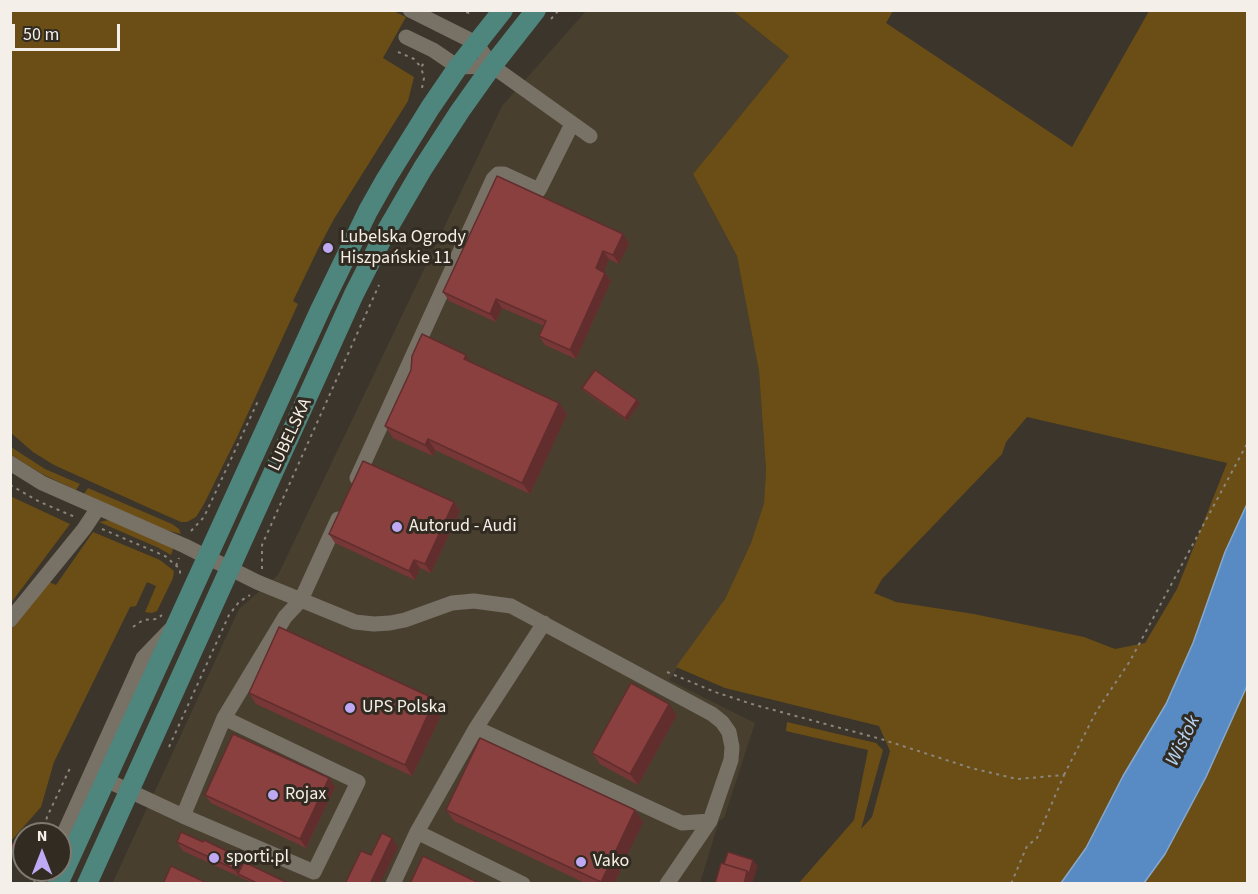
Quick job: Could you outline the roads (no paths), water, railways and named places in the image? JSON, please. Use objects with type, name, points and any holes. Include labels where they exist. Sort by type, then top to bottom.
[{"type":"main road","name":"LUBELSKA","points":[[58,884],[106,780],[170,618],[207,556],[318,315],[386,178],[458,67],[503,10]]},
{"type":"main road","name":"LUBELSKA","points":[[87,884],[354,294],[402,204],[441,138],[492,66],[543,16]]},
{"type":"main road","points":[[318,315],[321,323],[326,326],[341,325]]},
{"type":"street","points":[[410,10],[476,44],[492,66],[590,136]]},
{"type":"street","points":[[406,38],[433,50],[458,67],[492,66]]},
{"type":"street","points":[[183,816],[224,718],[285,617],[301,600],[493,178],[498,174],[504,174],[538,190],[572,124]]},
{"type":"street","points":[[10,463],[42,483],[301,600],[355,622],[374,624],[405,620],[452,603],[474,601],[511,606],[712,714],[729,732],[732,747],[731,760],[710,821],[667,884]]},
{"type":"street","points":[[10,620],[84,529],[98,508]]},
{"type":"street","points":[[69,822],[143,658],[170,618]]},
{"type":"street","points":[[393,884],[417,832],[476,729],[544,623]]},
{"type":"street","points":[[106,780],[314,872],[357,782],[224,718]]},
{"type":"street","points":[[476,729],[682,823],[710,821]]},
{"type":"street","points":[[417,832],[523,884]]},
{"type":"water","name":"Wisłok","points":[[1247,504],[1247,686],[1206,777],[1165,854],[1144,883],[1061,883],[1086,848],[1123,776],[1166,704],[1193,643],[1225,552]]},
{"type":"place","name":"Lubelska Ogrody Hiszpańskie 11","points":[[328,248]]},
{"type":"place","name":"Autorud - Audi","points":[[397,527]]},
{"type":"place","name":"UPS Polska","points":[[350,708]]},
{"type":"place","name":"Rojax","points":[[273,795]]},
{"type":"place","name":"sporti.pl","points":[[214,858]]},
{"type":"place","name":"Vako","points":[[581,862]]}]
